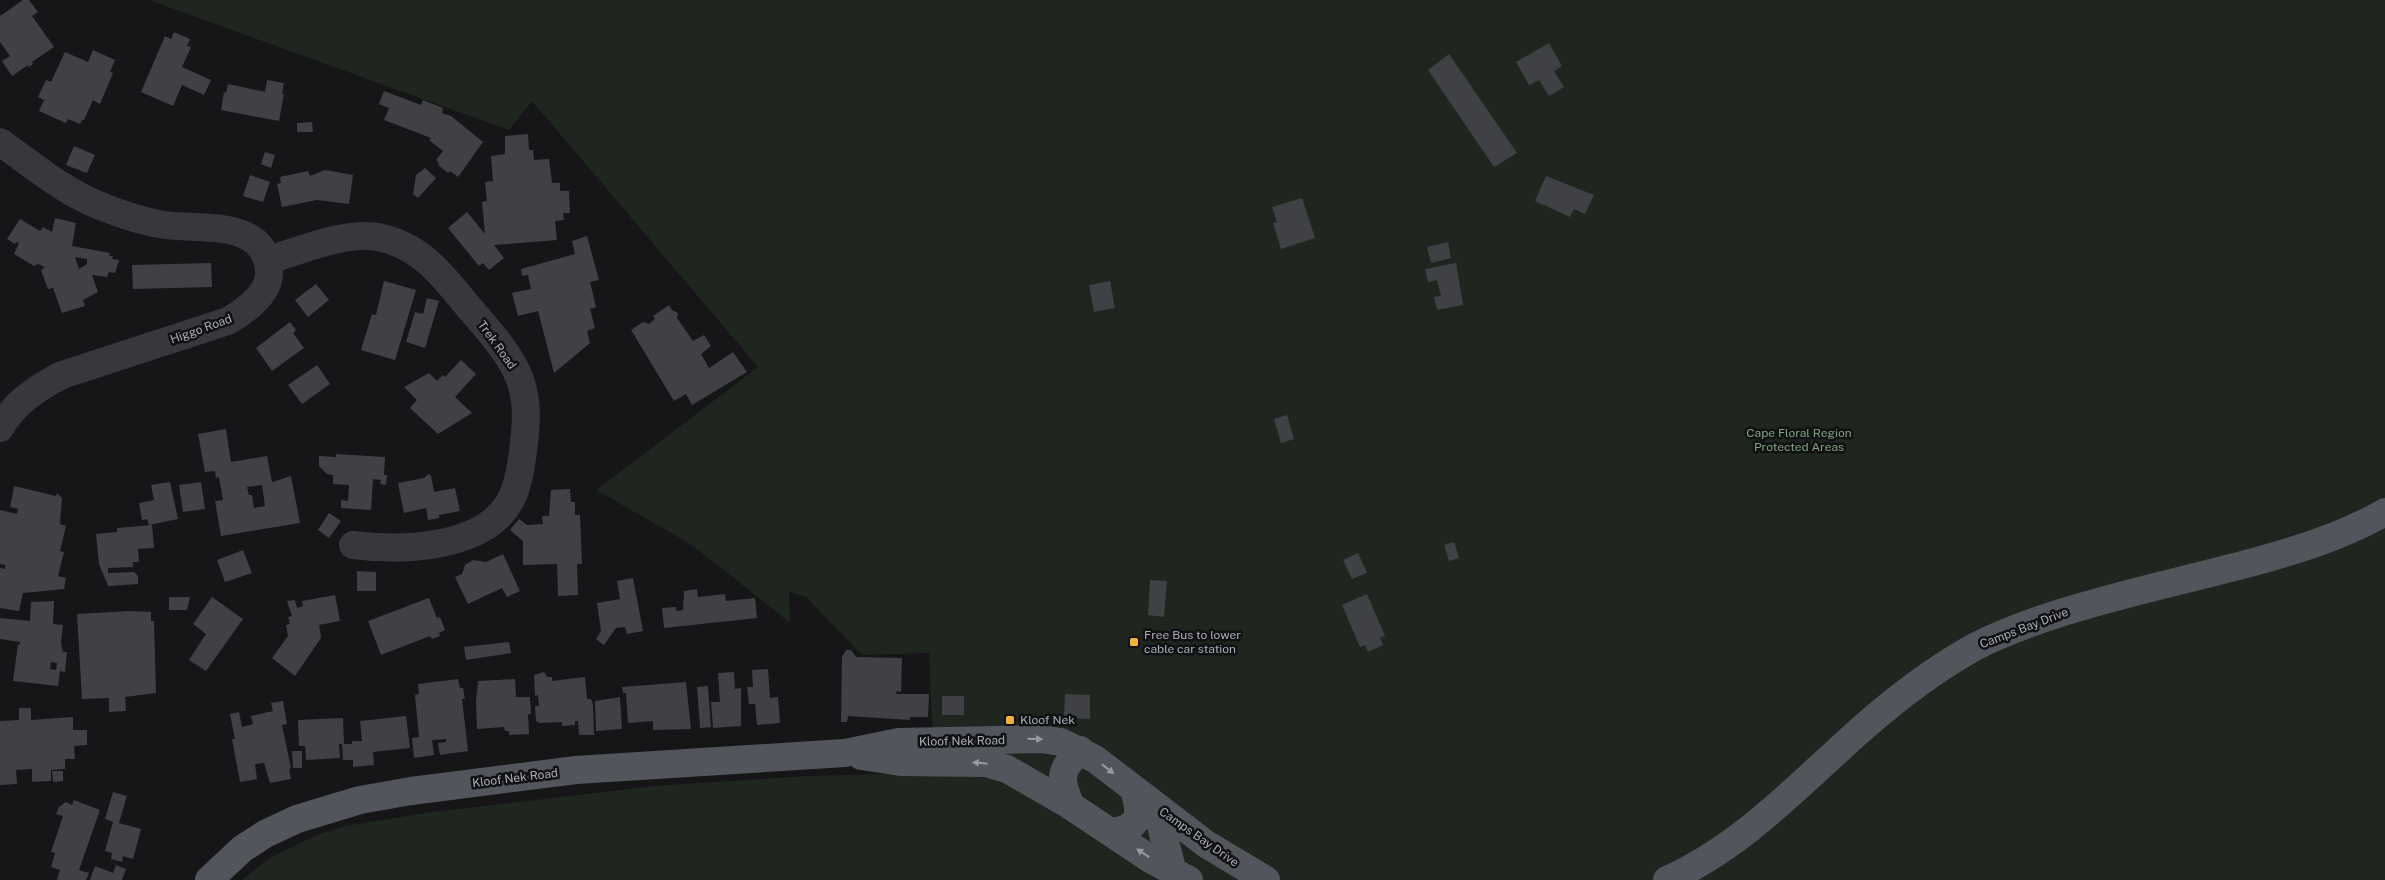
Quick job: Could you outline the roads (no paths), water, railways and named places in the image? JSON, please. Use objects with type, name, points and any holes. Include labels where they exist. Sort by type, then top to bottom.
[{"type":"main road","name":"Camps Bay Drive","points":[[1667,880],[1683,873],[1735,840],[1782,803],[1866,726],[1913,688],[1972,648],[2006,632],[2077,608],[2290,552],[2339,535],[2385,512]]},
{"type":"main road","name":"Kloof Nek Road","points":[[209,880],[242,849],[265,834],[298,819],[360,800],[576,770],[845,753],[899,742],[1020,739],[1061,742],[1080,750],[1095,759],[1134,790]]},
{"type":"main road","points":[[1071,806],[1064,789],[1062,776],[1067,764],[1080,750]]},
{"type":"main road","name":"Kloof Nek Road","points":[[845,753],[901,762],[986,763],[1007,769],[1071,806],[1111,832]]},
{"type":"main road","name":"Camps Bay Drive","points":[[1134,790],[1206,844],[1266,880]]},
{"type":"main road","points":[[1111,832],[1129,828],[1137,819],[1139,806],[1134,790]]},
{"type":"main road","points":[[1156,807],[1180,878]]},
{"type":"main road","points":[[1111,832],[1180,878]]},
{"type":"street","points":[[0,142],[58,183],[102,206],[163,224],[218,228],[246,235],[262,249],[268,260]]},
{"type":"street","name":"Trek Road","points":[[268,260],[357,236],[376,237],[394,241],[411,248],[426,258],[440,272],[502,348],[520,379],[527,413],[519,476],[515,492],[499,517],[487,527],[459,539],[393,549],[353,545]]},
{"type":"street","name":"Higgo Road","points":[[0,428],[8,414],[24,400],[44,385],[62,375],[210,327],[238,315],[250,306],[266,287],[269,274],[268,260]]},
{"type":"place","name":"Free Bus to lower cable car station","points":[[1134,642]]},
{"type":"place","name":"Kloof Nek","points":[[1010,720]]},
{"type":"park label","name":"Cape Floral Region Protected Areas","points":[[1799,440]]}]
